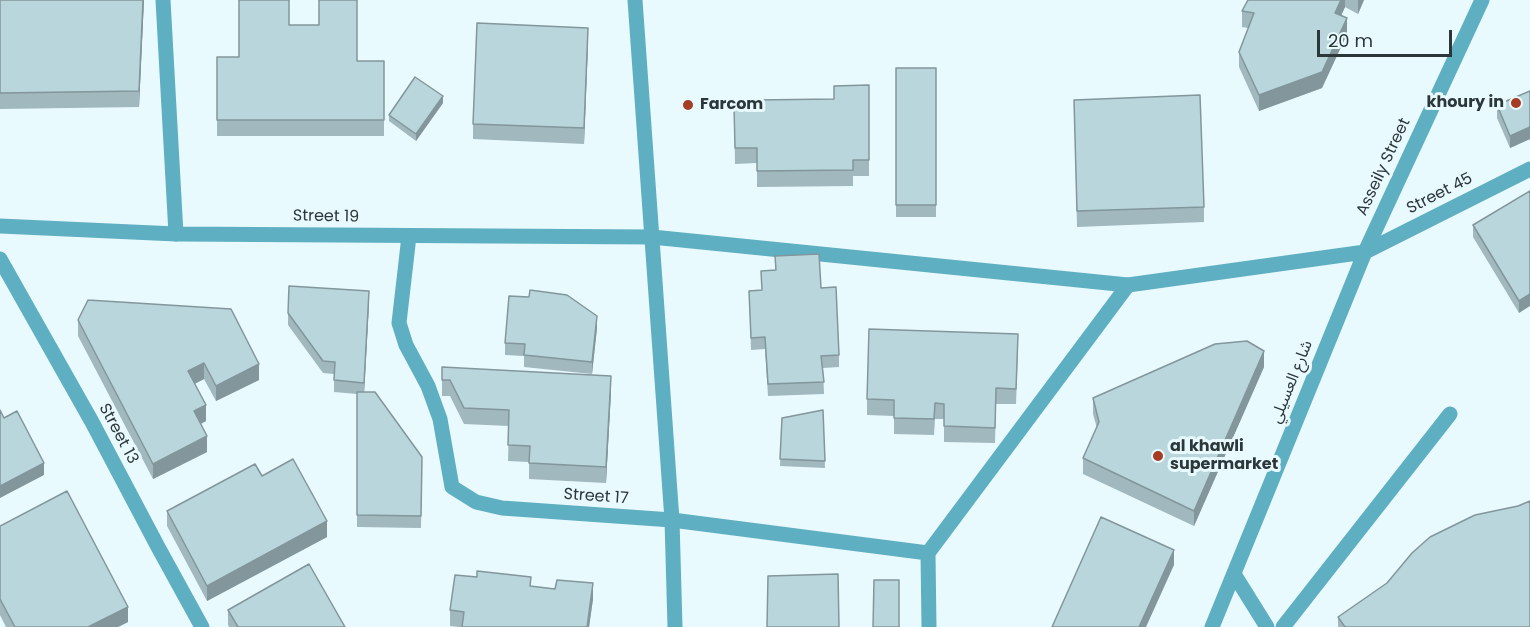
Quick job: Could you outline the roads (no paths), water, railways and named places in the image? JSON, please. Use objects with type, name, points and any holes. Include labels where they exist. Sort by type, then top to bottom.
[{"type":"street","points":[[163,0],[176,234]]},
{"type":"street","points":[[635,0],[672,520],[675,627]]},
{"type":"street","name":"Asseily Street","points":[[1365,252],[1482,0]]},
{"type":"street","name":"Street 45","points":[[1128,285],[1365,252],[1530,169]]},
{"type":"street","name":"Street 19","points":[[0,226],[176,234],[652,237],[1128,285]]},
{"type":"street","name":"Street 17","points":[[409,236],[399,323],[406,345],[428,386],[440,419],[452,487],[476,502],[502,508],[672,520],[928,553]]},
{"type":"street","name":"شارع العسيلي","points":[[1212,627],[1365,252]]},
{"type":"street","name":"Street 13","points":[[0,259],[92,422],[202,627]]},
{"type":"street","points":[[929,627],[928,553],[1128,285]]},
{"type":"street","points":[[1283,627],[1450,414]]},
{"type":"street","points":[[1234,574],[1267,627]]},
{"type":"place","name":"khoury in","points":[[1516,103]]},
{"type":"place","name":"Farcom","points":[[688,105]]},
{"type":"place","name":"al khawli supermarket","points":[[1158,456]]}]
